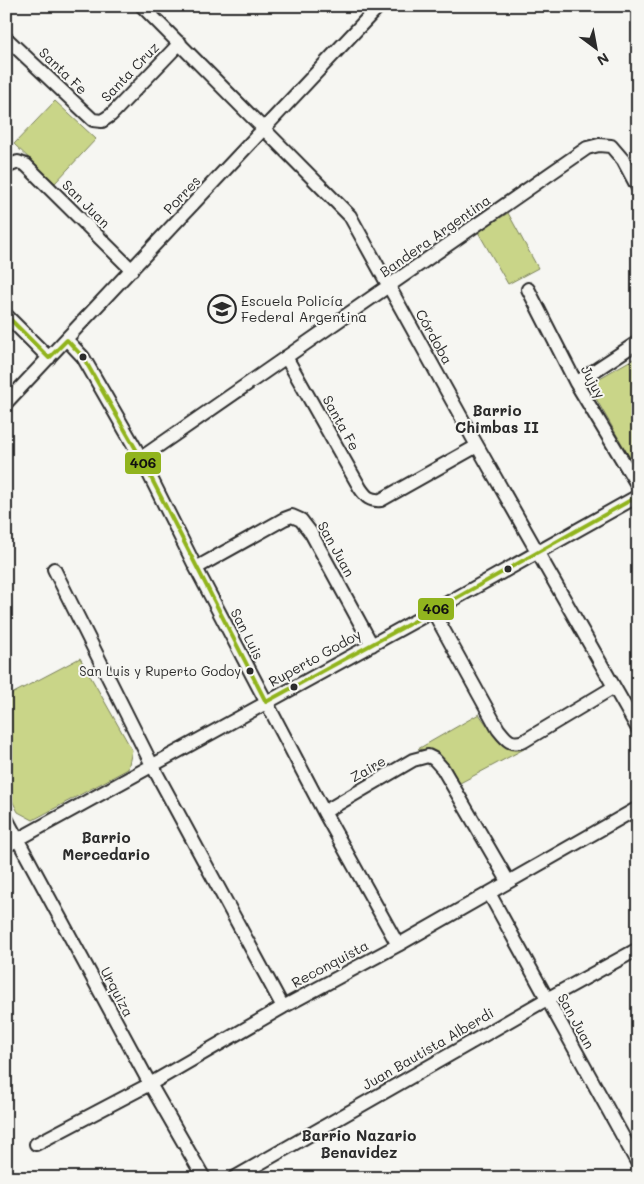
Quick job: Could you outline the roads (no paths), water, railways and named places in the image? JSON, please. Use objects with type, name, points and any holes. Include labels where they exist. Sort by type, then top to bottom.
[{"type":"street","name":"Córdoba","points":[[142,6],[180,42],[350,216],[477,446],[638,729]]},
{"type":"street","name":"Porres","points":[[6,403],[379,6]]},
{"type":"street","name":"Santa Fe","points":[[6,38],[93,120],[102,121]]},
{"type":"street","name":"Santa Cruz","points":[[102,121],[111,115],[180,42]]},
{"type":"street","name":"Bandera Argentina","points":[[141,458],[587,148],[599,145],[611,146],[623,160],[638,188]]},
{"type":"street","name":"San Juan","points":[[12,164],[26,166],[132,270]]},
{"type":"street","name":"Jujuy","points":[[528,289],[576,383],[638,486]]},
{"type":"street","points":[[6,315],[50,358]]},
{"type":"street","name":"San Luis","points":[[67,340],[83,357],[141,458],[196,568],[324,812],[398,945]]},
{"type":"street","points":[[576,383],[638,342]]},
{"type":"street","name":"Santa Fe","points":[[286,357],[360,488],[372,501],[381,500],[477,446]]},
{"type":"street","name":"Ruperto Godoy","points":[[12,843],[433,612],[638,496]]},
{"type":"street","name":"San Juan","points":[[196,568],[292,516],[301,520],[311,533],[372,645]]},
{"type":"street","points":[[54,569],[152,765],[283,1007]]},
{"type":"street","points":[[433,612],[498,729],[506,740],[512,743],[524,741],[614,687]]},
{"type":"street","name":"Zaire","points":[[324,812],[413,760],[428,756],[434,759],[443,769],[508,881]]},
{"type":"street","name":"Reconquista","points":[[36,1144],[150,1084],[283,1007],[398,945],[638,808]]},
{"type":"street","name":"Urquiza","points":[[6,818],[12,843],[204,1178]]},
{"type":"street","name":"San Juan","points":[[489,893],[638,1164]]},
{"type":"street","name":"Juan Bautista Alberdi","points":[[234,1178],[638,949]]},
{"type":"place","name":"Escuela Policía Federal Argentina","points":[[222,309]]},
{"type":"place","name":"San Luis y Ruperto Godoy","points":[[250,671]]},
{"type":"district","name":"Barrio Chimbas II","points":[[497,420]]},
{"type":"district","name":"Barrio Mercedario","points":[[106,846]]},
{"type":"district","name":"Barrio Nazario Benavidez","points":[[359,1144]]}]
